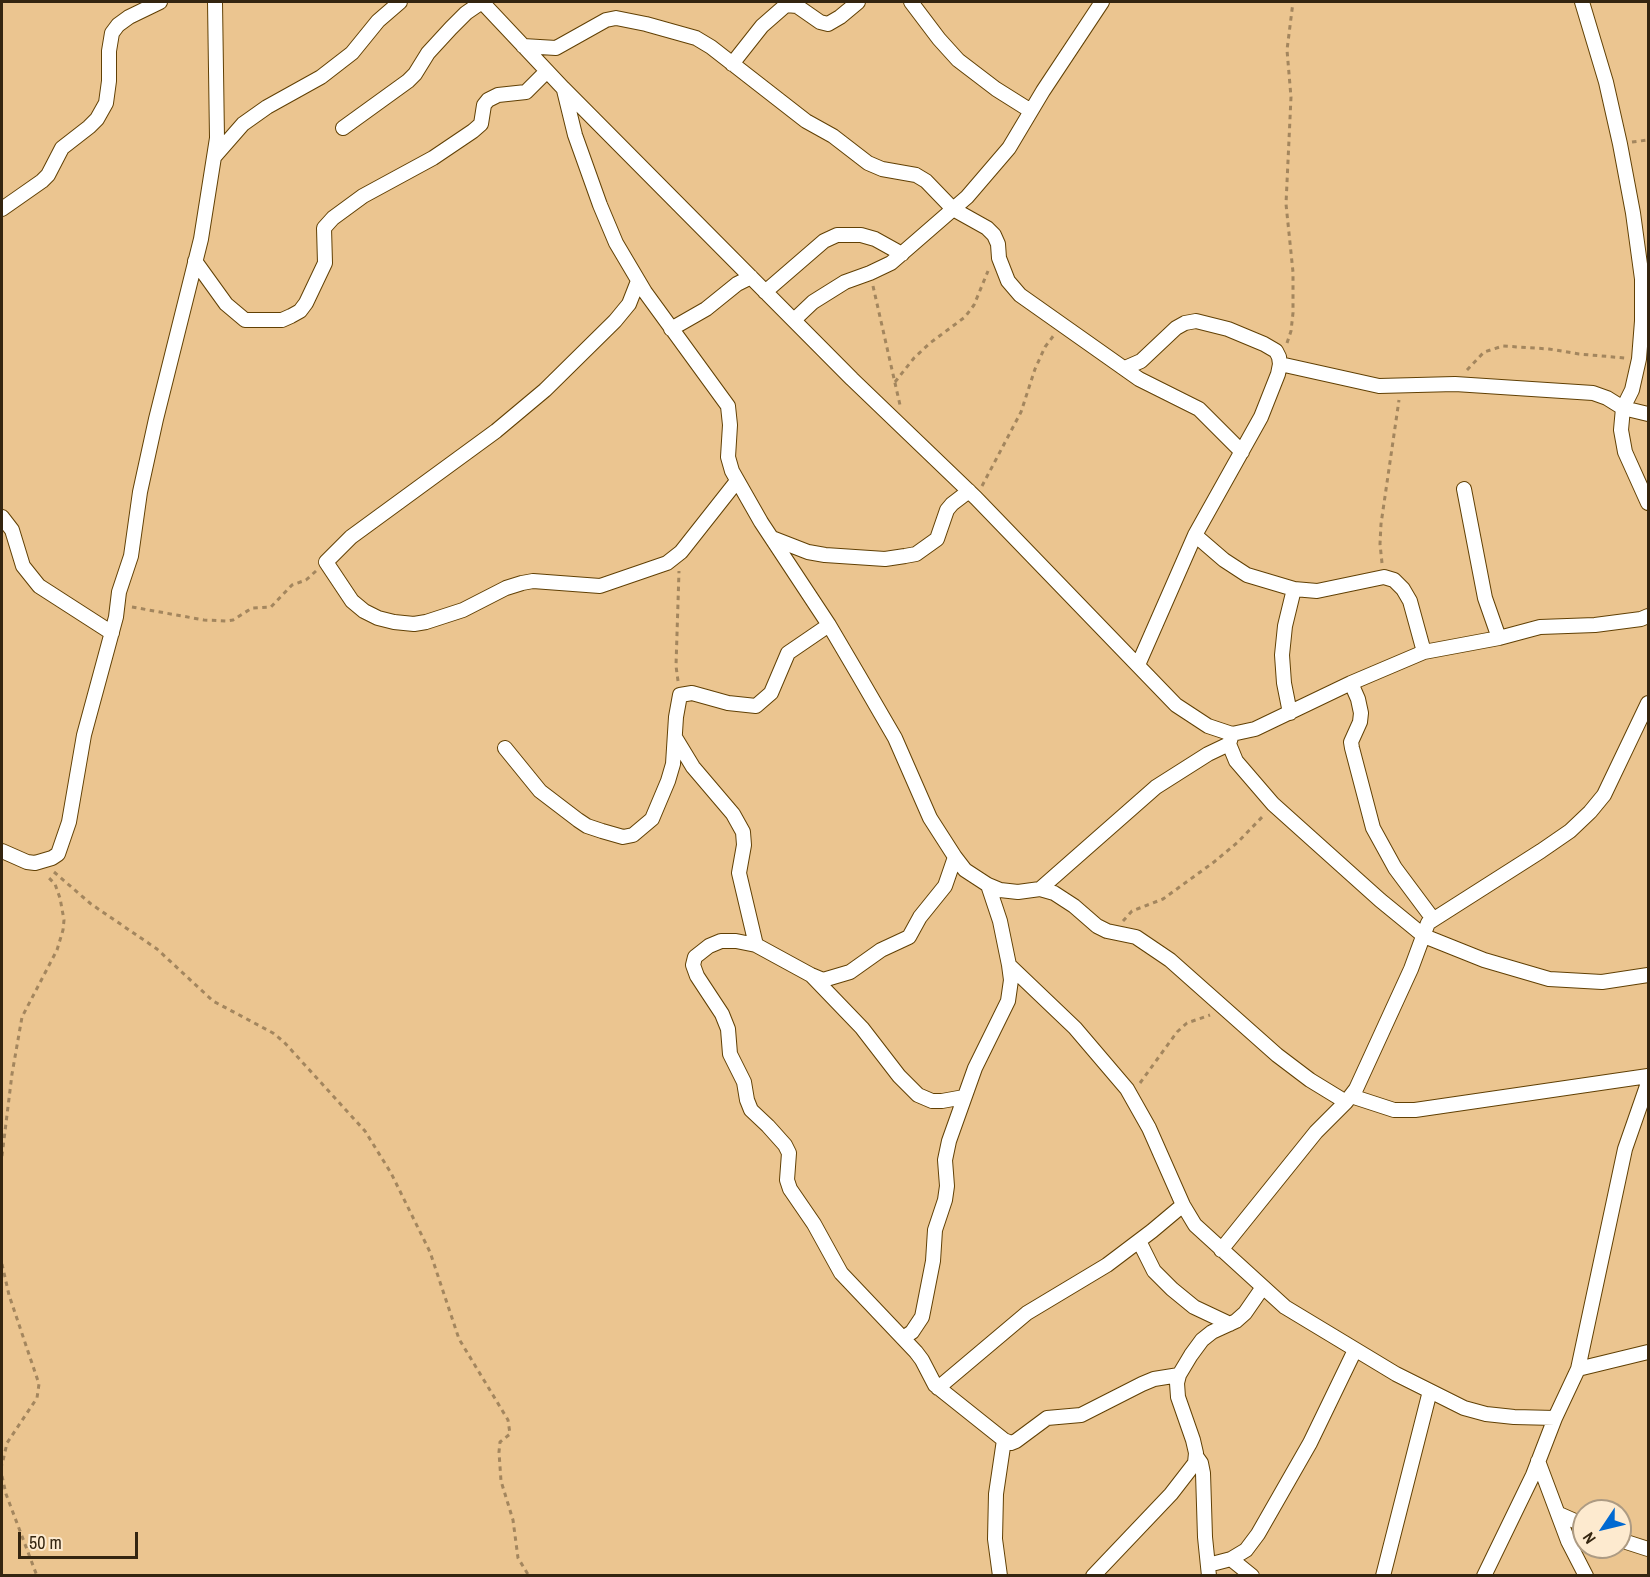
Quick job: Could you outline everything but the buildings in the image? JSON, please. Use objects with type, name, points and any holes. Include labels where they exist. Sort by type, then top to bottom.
[{"type":"street","points":[[2,208],[42,181],[48,175],[62,148],[97,119],[106,103],[109,81],[108,51],[112,33],[129,17],[160,2]]},
{"type":"street","points":[[2,851],[27,862],[52,858],[58,854],[69,822],[84,735],[131,556],[140,492],[156,419],[201,239],[217,138],[215,2]]},
{"type":"street","points":[[214,157],[243,124],[267,107],[321,77],[352,52],[378,21],[400,2]]},
{"type":"street","points":[[344,128],[408,81],[450,28],[482,2],[563,88],[765,292],[972,495],[1176,705],[1231,739],[1236,761],[1273,804],[1380,900],[1424,936],[1484,960],[1549,979],[1602,982],[1648,975]]},
{"type":"street","points":[[732,64],[762,26],[786,5],[797,6],[814,19],[828,24],[858,2]]},
{"type":"street","points":[[911,2],[958,60],[996,89],[1031,111]]},
{"type":"street","points":[[794,320],[813,302],[845,282],[891,263],[953,209],[1009,148],[1102,2]]},
{"type":"street","points":[[1582,2],[1606,82],[1633,213],[1641,279],[1642,321],[1639,359],[1632,390],[1623,408],[1621,430],[1625,452],[1648,502]]},
{"type":"street","points":[[524,46],[556,48],[606,20],[616,18],[696,38],[806,121],[839,141],[868,163],[882,169],[916,175],[926,181],[953,209],[987,228],[994,235],[998,244],[999,258],[1008,281],[1020,295],[1139,379],[1200,409],[1242,452]]},
{"type":"street","points":[[195,261],[226,304],[245,320],[282,320],[291,316],[300,311],[306,303],[325,263],[324,228],[333,218],[363,196],[433,158],[473,131],[481,124],[484,105],[488,100],[498,95],[526,92],[547,71]]},
{"type":"street","points":[[563,88],[576,135],[600,205],[616,243],[671,329],[728,406],[730,425],[728,456],[737,481],[829,625],[895,738],[930,818],[965,870],[1000,890],[1018,892],[1040,890],[1054,893],[1074,906],[1097,926],[1107,931],[1136,937],[1170,960],[1277,1055],[1310,1080],[1349,1099],[1394,1110],[1414,1110],[1648,1076]]},
{"type":"street","points":[[765,292],[824,242],[837,235],[861,235],[876,239],[902,254]]},
{"type":"street","points":[[671,329],[706,309],[737,284],[751,277]]},
{"type":"street","points":[[638,280],[629,304],[615,321],[545,390],[496,431],[351,537],[326,562],[352,600],[364,611],[394,622],[414,624],[440,619],[506,588],[533,580],[600,586],[667,563],[681,552],[737,481]]},
{"type":"street","points":[[1125,368],[1141,361],[1176,328],[1196,321],[1228,329],[1264,344],[1276,351],[1280,360],[1278,374],[1261,417],[1195,535],[1138,665]]},
{"type":"street","points":[[1280,360],[1379,386],[1455,384],[1518,390],[1593,393],[1623,408],[1648,414]]},
{"type":"street","points":[[1464,489],[1485,598],[1499,638]]},
{"type":"street","points":[[772,538],[808,552],[825,555],[885,559],[905,556],[922,550],[937,539],[947,510],[952,504],[972,495]]},
{"type":"street","points":[[2,517],[12,531],[23,566],[39,586],[112,633]]},
{"type":"street","points":[[1195,535],[1224,560],[1247,574],[1294,589],[1317,591],[1384,577],[1394,580],[1410,601],[1424,652]]},
{"type":"street","points":[[1290,713],[1284,683],[1282,655],[1285,626],[1294,589]]},
{"type":"street","points":[[1040,890],[1156,787],[1231,739],[1351,683],[1424,652],[1499,638],[1540,627],[1595,625],[1648,616]]},
{"type":"street","points":[[505,748],[536,786],[587,826],[623,837],[633,835],[652,819],[668,781],[673,765],[680,695],[692,693],[728,704],[756,706],[771,693],[788,653],[829,625]]},
{"type":"street","points":[[1351,683],[1361,712],[1352,748],[1373,828],[1395,868],[1433,919]]},
{"type":"street","points":[[1221,1250],[1316,1132],[1356,1089],[1428,924],[1570,831],[1590,812],[1604,795],[1648,703]]},
{"type":"street","points":[[676,740],[684,755],[733,814],[743,832],[744,845],[740,873],[756,945]]},
{"type":"street","points":[[955,857],[945,886],[920,917],[909,937],[881,950],[850,972],[824,980],[756,945],[736,941],[721,941],[709,946],[695,957],[693,965],[697,976],[722,1014],[728,1029],[730,1054],[744,1082],[751,1110],[780,1138],[789,1153],[787,1180],[795,1198],[814,1224],[841,1273],[922,1360],[930,1378],[938,1388],[1004,1440],[1011,1443],[1016,1441],[1047,1418],[1081,1414],[1154,1379],[1179,1375]]},
{"type":"street","points":[[903,1338],[912,1332],[922,1317],[933,1261],[935,1230],[945,1200],[946,1152],[964,1097],[990,1035],[1008,1000],[1011,980],[1009,964],[1000,921],[988,885]]},
{"type":"street","points":[[1009,964],[1075,1028],[1106,1062],[1131,1096],[1149,1128],[1183,1205],[1195,1225],[1285,1307],[1356,1350],[1464,1408],[1486,1414],[1555,1418]]},
{"type":"street","points":[[811,975],[862,1028],[899,1076],[918,1095],[932,1101],[964,1097]]},
{"type":"street","points":[[1484,1575],[1538,1461],[1578,1369],[1625,1149],[1648,1083]]},
{"type":"street","points":[[938,1388],[1028,1313],[1107,1265],[1183,1205]]},
{"type":"street","points":[[1139,1241],[1154,1270],[1172,1289],[1194,1307],[1230,1324]]},
{"type":"street","points":[[1093,1575],[1171,1494],[1195,1463],[1193,1440],[1178,1396],[1179,1375],[1202,1340],[1245,1313],[1263,1287]]},
{"type":"street","points":[[1196,1456],[1203,1473],[1208,1570],[1246,1550],[1258,1534],[1310,1443],[1356,1350]]},
{"type":"street","points":[[1578,1369],[1648,1352]]},
{"type":"street","points":[[1383,1575],[1430,1391]]},
{"type":"street","points":[[1000,1575],[995,1539],[996,1494],[1004,1440]]},
{"type":"street","points":[[1538,1461],[1568,1541],[1586,1575]]},
{"type":"street","points":[[1559,1514],[1572,1520]]},
{"type":"street","points":[[1632,1544],[1648,1549]]},
{"type":"street","points":[[1231,1559],[1252,1575]]},
{"type":"path","points":[[1280,360],[1291,332],[1293,313],[1293,272],[1286,204],[1291,97],[1287,50],[1293,2]]},
{"type":"path","points":[[895,382],[914,358],[930,343],[965,317],[974,305],[985,274],[999,258]]},
{"type":"path","points":[[870,273],[905,430]]},
{"type":"path","points":[[972,495],[1021,412],[1045,347],[1062,325]]},
{"type":"path","points":[[1455,384],[1484,352],[1503,346],[1639,359]]},
{"type":"path","points":[[1384,577],[1380,544],[1381,524],[1400,386]]},
{"type":"path","points":[[680,695],[676,666],[677,598],[681,552]]},
{"type":"path","points":[[118,606],[156,610],[204,620],[232,620],[252,608],[271,607],[292,585],[306,580],[326,562]]},
{"type":"path","points":[[1115,932],[1132,911],[1163,898],[1214,862],[1238,842],[1273,804]]},
{"type":"path","points":[[2,1156],[22,1017],[57,950],[63,930],[62,908],[55,884],[38,862]]},
{"type":"path","points":[[38,862],[91,904],[157,950],[213,1001],[273,1033],[284,1042],[365,1131],[391,1173],[430,1252],[459,1339],[508,1420],[510,1434],[500,1442],[501,1480],[513,1520],[518,1558],[529,1575]]},
{"type":"path","points":[[1131,1096],[1160,1053],[1187,1023],[1206,1015],[1230,1012]]},
{"type":"path","points":[[2,1264],[9,1295],[39,1384],[37,1398],[7,1443],[2,1465]]},
{"type":"path","points":[[2,1476],[6,1494],[36,1575]]}]
